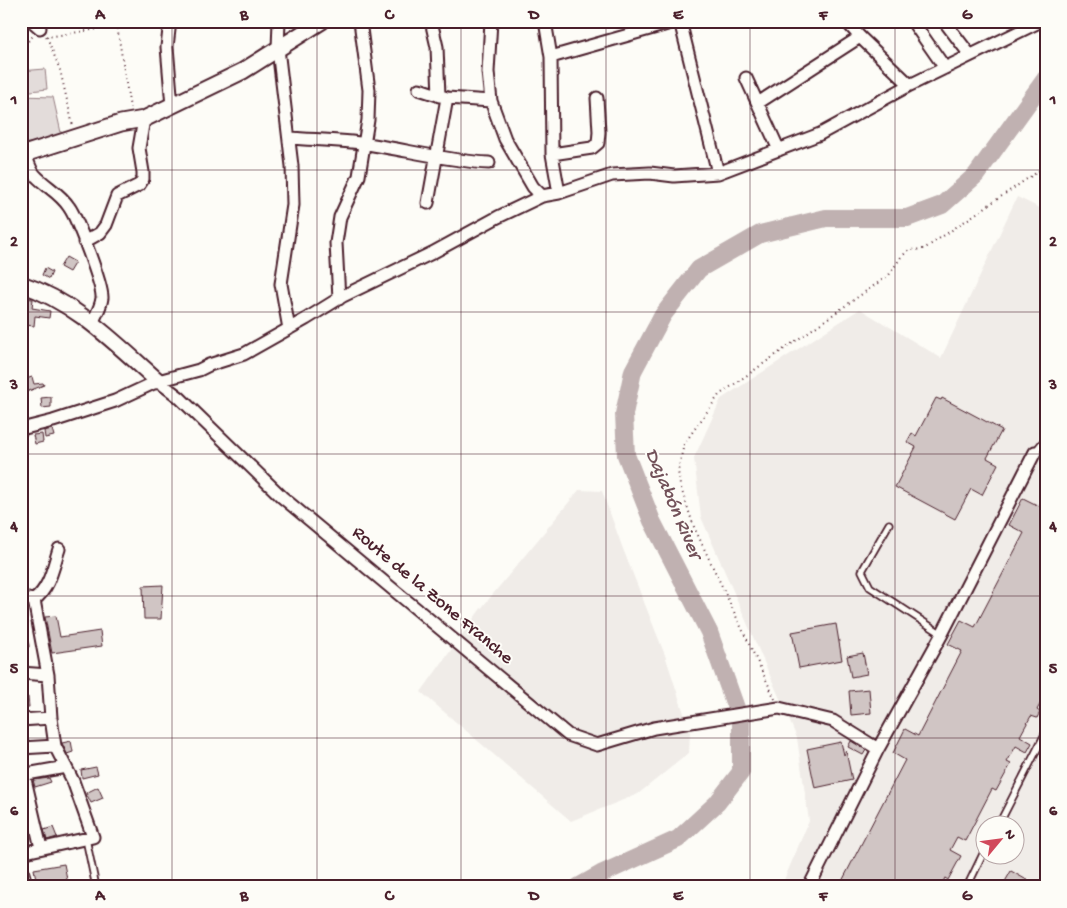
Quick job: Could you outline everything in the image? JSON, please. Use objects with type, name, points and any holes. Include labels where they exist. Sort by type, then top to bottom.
[{"type":"street","points":[[170,21],[167,47],[172,106]]},
{"type":"street","points":[[279,21],[278,49],[292,166],[293,205],[281,284],[289,329]]},
{"type":"street","points":[[92,323],[98,312],[102,297],[84,242],[70,208],[58,194],[34,174],[23,155],[138,120],[172,106],[243,71],[322,21]]},
{"type":"street","points":[[339,299],[337,234],[340,216],[360,176],[368,120],[369,90],[360,21]]},
{"type":"street","points":[[428,203],[443,97],[437,47],[430,21]]},
{"type":"street","points":[[491,21],[488,72],[491,101],[506,139],[533,187],[542,196]]},
{"type":"street","points":[[545,21],[551,57],[552,154],[559,193]]},
{"type":"street","points":[[551,57],[679,21],[718,173]]},
{"type":"street","points":[[846,21],[860,38],[910,85]]},
{"type":"street","points":[[944,21],[970,56]]},
{"type":"street","points":[[21,429],[115,401],[158,382],[244,354],[339,299],[542,196],[559,193],[612,175],[650,173],[674,176],[718,173],[820,134],[910,85],[1041,21]]},
{"type":"street","points":[[915,25],[945,68]]},
{"type":"street","points":[[758,103],[860,38]]},
{"type":"street","points":[[746,78],[779,150]]},
{"type":"street","points":[[419,90],[443,97],[491,101]]},
{"type":"street","points":[[552,154],[592,148],[598,143],[597,98]]},
{"type":"street","points":[[84,242],[100,233],[106,225],[117,196],[139,185],[143,179],[138,120]]},
{"type":"street","points":[[290,138],[364,143],[463,162],[489,164]]},
{"type":"street","name":"Route de la Zone Franche","points":[[21,284],[41,290],[92,323],[158,382],[179,397],[282,497],[568,735],[597,744],[654,728],[776,708],[833,721],[878,749]]},
{"type":"street","points":[[809,887],[878,749],[942,634],[1035,452]]},
{"type":"street","points":[[21,598],[34,600],[42,594],[59,549]]},
{"type":"street","points":[[21,854],[93,837],[73,781],[55,746],[48,675],[34,600]]},
{"type":"street","points":[[21,673],[48,675]]},
{"type":"street","points":[[21,720],[51,718]]},
{"type":"street","points":[[21,748],[55,746]]},
{"type":"street","points":[[41,848],[23,775],[66,767]]},
{"type":"lane","points":[[1035,452],[1046,438]]},
{"type":"lane","points":[[889,524],[862,571],[870,587],[942,634]]},
{"type":"lane","points":[[1003,816],[1046,732]]},
{"type":"lane","points":[[86,839],[96,887]]},
{"type":"lane","points":[[21,854],[30,887]]},
{"type":"lane","points":[[967,887],[977,866]]},
{"type":"path","points":[[117,21],[138,120]]},
{"type":"path","points":[[76,138],[60,70],[40,29],[117,26]]},
{"type":"path","points":[[776,708],[694,527],[678,471],[684,444],[719,395],[890,275],[901,258],[910,250],[924,249],[1046,166]]},
{"type":"shaded area","points":[[45,69],[47,89],[23,92],[21,71]]},
{"type":"shaded area","points":[[21,96],[53,97],[62,137],[23,144]]},
{"type":"shaded area","points":[[1017,197],[1046,211],[1046,887],[781,887],[809,821],[797,738],[701,517],[694,458],[721,399],[860,309],[941,358]]},
{"type":"shaded area","points":[[579,490],[602,491],[665,655],[690,732],[689,753],[638,794],[571,821],[421,692],[479,611]]},
{"type":"building","points":[[66,257],[75,262],[69,272],[60,267]]},
{"type":"building","points":[[45,268],[52,272],[49,279],[42,275]]},
{"type":"building","points":[[24,298],[33,299],[32,308],[50,311],[49,318],[35,316],[34,326],[25,325],[27,310],[22,309]]},
{"type":"building","points":[[32,377],[34,384],[43,383],[44,385],[21,394],[21,385],[25,384],[23,380]]},
{"type":"building","points":[[51,397],[51,407],[42,408],[41,398]]},
{"type":"building","points":[[936,398],[941,400],[942,398],[1002,430],[987,458],[998,464],[982,495],[971,489],[955,519],[895,487],[916,447],[907,442],[912,433],[916,436]]},
{"type":"building","points":[[52,429],[54,436],[45,438],[44,431]]},
{"type":"building","points":[[42,434],[43,442],[35,444],[33,435]]},
{"type":"building","points":[[1046,492],[1046,693],[1037,710],[1040,712],[1037,718],[1031,716],[1020,736],[1032,743],[1027,752],[1016,746],[1007,762],[1011,764],[996,791],[992,789],[978,816],[974,816],[974,824],[965,841],[957,837],[950,850],[961,856],[948,880],[945,878],[940,887],[839,887],[905,760],[893,753],[905,729],[918,736],[962,651],[948,644],[961,620],[975,627],[1024,533],[1009,525],[1023,498],[1039,506]]},
{"type":"building","points":[[163,585],[161,619],[144,619],[143,586]]},
{"type":"building","points":[[56,616],[60,637],[100,631],[102,646],[52,653],[45,617]]},
{"type":"building","points":[[836,624],[842,660],[799,668],[792,632]]},
{"type":"building","points":[[21,635],[28,635],[29,647],[21,648]]},
{"type":"building","points":[[863,653],[867,674],[851,677],[847,656]]},
{"type":"building","points":[[869,689],[871,713],[851,715],[849,691]]},
{"type":"building","points":[[28,697],[29,707],[21,708],[21,698]]},
{"type":"building","points":[[71,741],[73,752],[67,754],[62,743]]},
{"type":"building","points":[[851,741],[866,750],[863,755],[848,747]]},
{"type":"building","points":[[841,742],[844,755],[846,751],[852,780],[815,788],[807,749]]},
{"type":"building","points":[[96,767],[98,774],[82,778],[81,770]]},
{"type":"building","points":[[49,778],[51,782],[35,787],[33,780]]},
{"type":"building","points":[[98,787],[103,798],[91,803],[86,793]]},
{"type":"building","points":[[53,827],[57,837],[47,840],[44,830]]},
{"type":"building","points":[[64,864],[67,879],[37,884],[34,869]]},
{"type":"building","points":[[1011,871],[1039,887],[1002,887]]},
{"type":"waterway","name":"Dajabón River","points":[[578,887],[601,874],[678,839],[717,803],[741,772],[741,722],[709,632],[652,521],[626,455],[624,414],[633,371],[663,315],[699,269],[760,234],[826,218],[907,218],[942,205],[976,175],[1046,78]]}]
